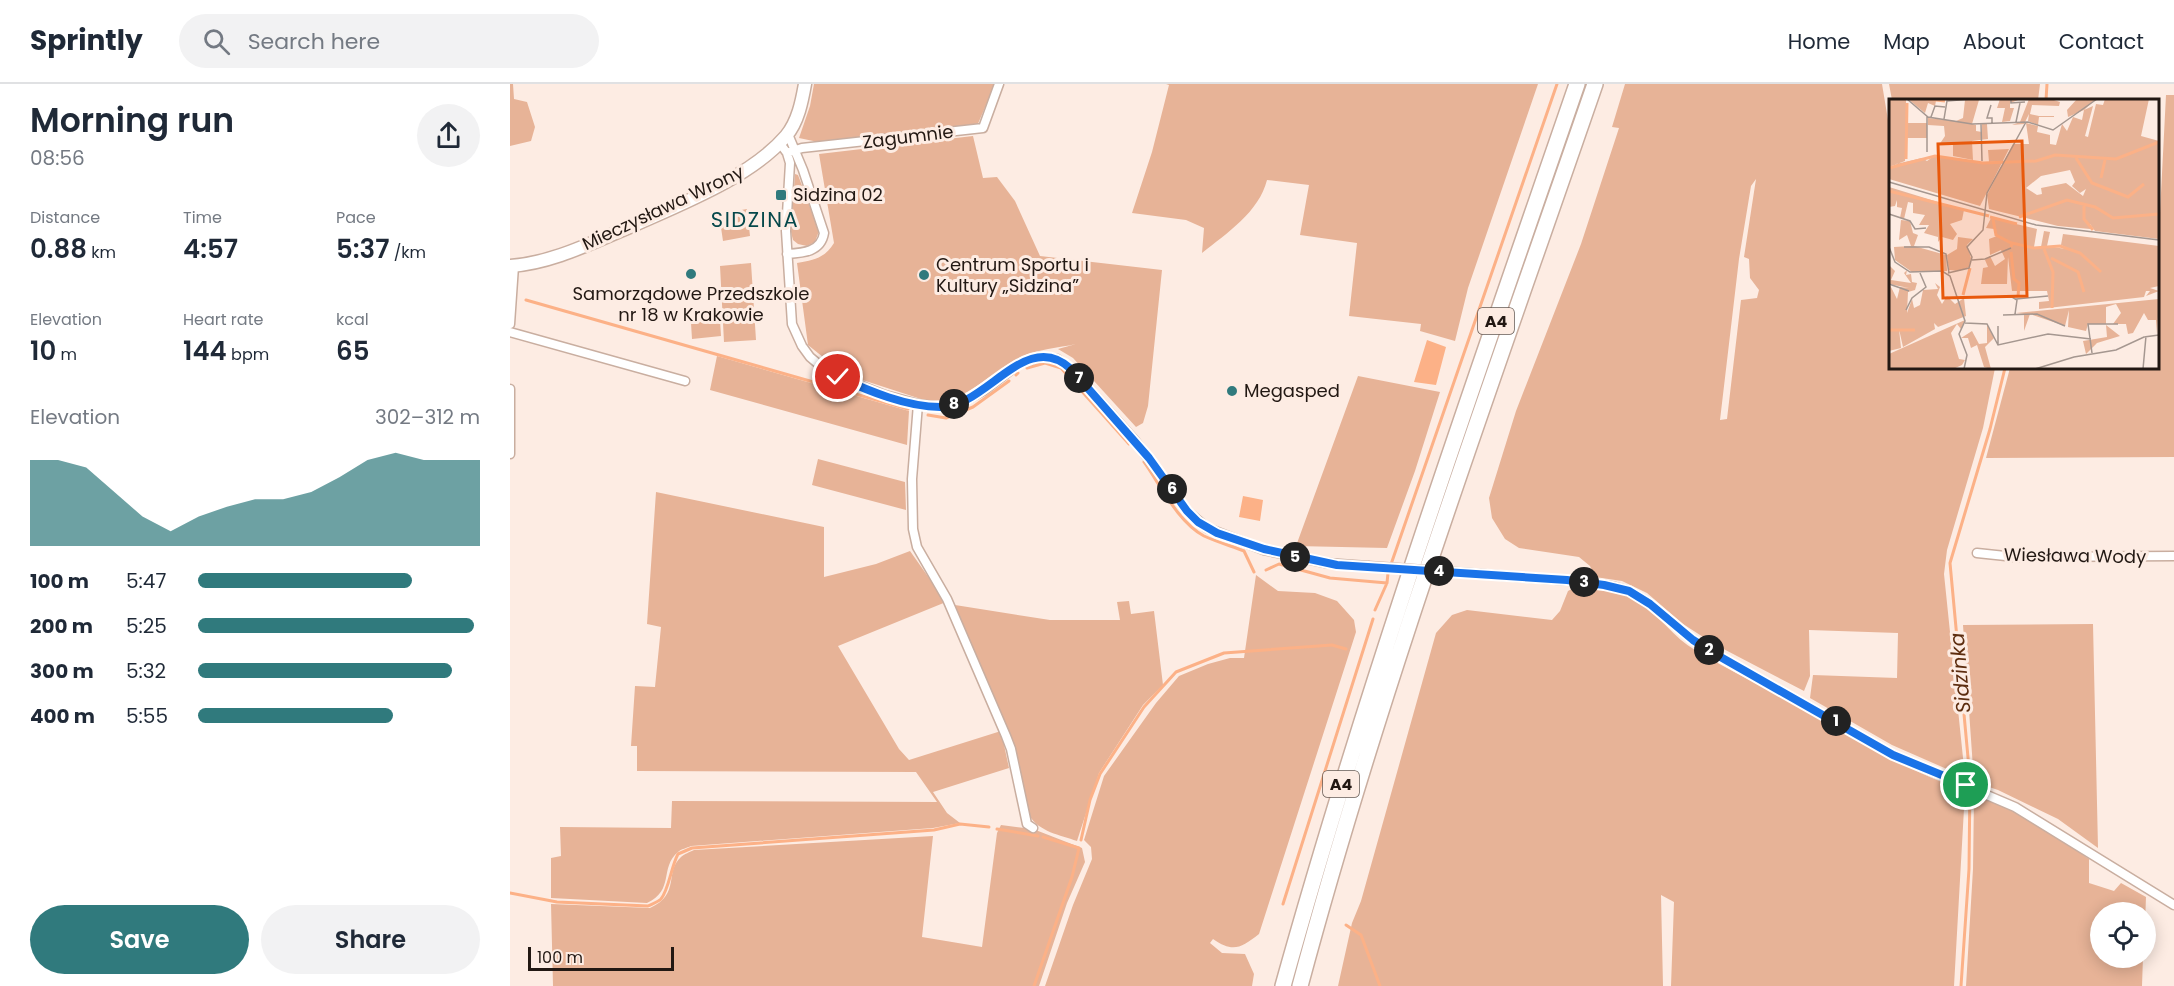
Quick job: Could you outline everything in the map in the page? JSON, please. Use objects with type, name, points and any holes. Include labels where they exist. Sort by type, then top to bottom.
[{"type":"highway","name":"A4","points":[[1283,986],[1334,806],[1394,619],[1577,84]]},
{"type":"highway","name":"A4","points":[[1300,986],[1335,861],[1395,669],[1595,84]]},
{"type":"street","name":"Mieczysława Wrony","points":[[512,266],[570,252],[679,204],[745,170],[784,138],[801,105],[805,84]]},
{"type":"street","name":"Zagumnie","points":[[791,151],[983,128],[999,84]]},
{"type":"street","points":[[784,138],[824,233],[820,244],[813,250],[787,254]]},
{"type":"street","points":[[791,151],[786,231],[792,324],[810,357],[829,373],[918,404],[941,407],[959,404],[983,391],[1019,364],[1039,357],[1057,359],[1071,369],[1149,458],[1187,511],[1208,528],[1264,549],[1337,565],[1587,582],[1615,586],[1629,591],[1650,604],[1693,640],[1717,655],[1893,755],[1970,787],[2040,821],[2174,905]]},
{"type":"street","points":[[510,324],[512,266]]},
{"type":"street","points":[[510,332],[685,381]]},
{"type":"street","points":[[510,389],[510,454]]},
{"type":"street","points":[[918,404],[912,479],[913,530],[917,547],[947,599],[1006,736],[1011,749],[1027,824],[1033,828]]},
{"type":"street","name":"Wiesława Wody","points":[[1977,553],[2015,557],[2174,556]]},
{"type":"shaded area","points":[[510,84],[513,84],[514,99],[527,102],[535,127],[531,141],[510,146]]},
{"type":"shaded area","points":[[814,84],[995,84],[977,126],[818,142],[799,138],[810,106]]},
{"type":"shaded area","points":[[1166,84],[1538,84],[1468,288],[1455,341],[1420,331],[1421,324],[1349,316],[1357,243],[1300,235],[1309,185],[1267,180],[1263,192],[1250,212],[1202,253],[1204,228],[1186,220],[1132,213],[1152,152],[1169,85]]},
{"type":"shaded area","points":[[1625,84],[1882,84],[1889,126],[1889,369],[1995,369],[1983,428],[1947,550],[1944,574],[1965,777],[1892,745],[1810,698],[1813,675],[1897,678],[1898,633],[1809,630],[1810,676],[1804,691],[1714,644],[1683,624],[1647,593],[1622,581],[1595,577],[1590,566],[1579,557],[1519,548],[1505,539],[1492,518],[1489,498],[1516,411],[1581,244],[1619,128],[1612,127]],"holes":[[[1756,179],[1744,257],[1749,259],[1750,278],[1759,290],[1757,298],[1741,300],[1727,419],[1720,420],[1739,259],[1751,186]]]},
{"type":"shaded area","points":[[1889,84],[2040,84],[2038,99],[1892,99]]},
{"type":"shaded area","points":[[2166,95],[2174,95],[2174,457],[1986,458],[2010,369],[2159,369],[2159,232]]},
{"type":"shaded area","name":"Centrum Sportu i Kultury „Sidzina”","points":[[973,136],[983,178],[997,177],[1015,201],[1040,256],[1162,270],[1148,406],[1143,423],[1136,427],[1073,358],[1058,349],[1076,344],[1028,354],[1008,364],[966,393],[940,400],[924,400],[844,374],[808,345],[797,263],[818,258],[834,243],[819,154]]},
{"type":"shaded area","points":[[795,174],[798,175],[819,231],[815,242],[807,246],[793,240],[791,232]]},
{"type":"shaded area","points":[[747,209],[750,236],[723,241],[719,214]]},
{"type":"shaded area","points":[[751,263],[756,340],[724,342],[720,266]]},
{"type":"shaded area","points":[[720,320],[721,336],[692,339],[691,323]]},
{"type":"shaded area","points":[[1427,340],[1446,347],[1436,385],[1414,382]]},
{"type":"shaded area","points":[[717,356],[909,411],[907,445],[710,390]]},
{"type":"shaded area","points":[[1358,376],[1440,392],[1387,548],[1296,546]]},
{"type":"shaded area","points":[[818,459],[905,482],[906,510],[812,485]]},
{"type":"shaded area","points":[[656,492],[824,527],[824,577],[876,564],[910,551],[946,602],[838,646],[899,749],[909,760],[1001,731],[1009,768],[933,792],[947,813],[960,823],[933,828],[691,846],[679,851],[672,858],[661,892],[647,903],[551,898],[551,858],[561,856],[560,827],[671,828],[672,801],[937,802],[916,772],[637,771],[637,746],[631,746],[635,686],[655,687],[661,627],[647,624]]},
{"type":"shaded area","points":[[1243,496],[1263,500],[1260,521],[1239,517]]},
{"type":"shaded area","points":[[1256,575],[1278,591],[1315,593],[1337,601],[1354,620],[1356,632],[1259,934],[1237,947],[1226,946],[1213,939],[1210,943],[1222,953],[1245,954],[1254,974],[1252,986],[1045,986],[1073,905],[1092,859],[1091,847],[1084,840],[1104,776],[1156,703],[1179,676],[1208,664],[1230,658],[1244,658]]},
{"type":"shaded area","points":[[1579,585],[1610,590],[1633,598],[1687,645],[1707,657],[1898,762],[1965,791],[1954,986],[1671,986],[1674,902],[1661,895],[1663,986],[1338,986],[1352,923],[1361,901],[1436,633],[1452,615],[1467,610],[1552,620],[1560,611],[1568,591]]},
{"type":"shaded area","points":[[1129,601],[1131,614],[1154,611],[1163,685],[1143,705],[1099,773],[1077,841],[1044,829],[1029,815],[1009,733],[955,605],[1050,620],[1120,620],[1117,602]]},
{"type":"shaded area","points":[[2093,624],[2098,848],[2058,819],[1998,790],[1974,782],[1963,625]]},
{"type":"shaded area","points":[[1974,796],[2027,816],[2089,859],[2089,883],[2114,891],[2121,883],[2146,897],[2146,902],[2090,902],[2090,968],[2143,968],[2142,986],[1966,986],[1973,869]]},
{"type":"shaded area","points":[[1001,825],[1033,829],[1082,848],[1085,862],[1067,903],[1039,986],[553,986],[551,904],[650,908],[666,896],[676,863],[682,856],[694,850],[933,836],[922,937],[982,947],[997,833]]},
{"type":"waterway","points":[[1375,610],[1387,583],[1388,573],[1557,84]]},
{"type":"waterway","name":"Sidzinka","points":[[2046,99],[2047,84]]},
{"type":"waterway","points":[[526,300],[908,409]]},
{"type":"waterway","points":[[1027,368],[1045,363],[1061,368],[1129,444]]},
{"type":"waterway","name":"Sidzinka","points":[[1961,986],[1969,869],[1970,779],[1950,563],[1990,429],[2005,369]]},
{"type":"waterway","points":[[928,415],[946,418],[973,407],[1009,381]]},
{"type":"waterway","points":[[1144,462],[1186,522],[1204,536],[1244,551],[1254,572]]},
{"type":"waterway","points":[[1266,570],[1279,564],[1330,578],[1387,583]]},
{"type":"waterway","points":[[1283,904],[1373,619]]},
{"type":"waterway","points":[[1081,840],[1090,800],[1100,774],[1144,707],[1176,672],[1224,653],[1332,645],[1346,649]]},
{"type":"waterway","points":[[510,893],[557,902],[648,906],[660,900],[664,895],[678,854],[692,848],[934,830],[960,824],[989,827]]},
{"type":"waterway","points":[[997,829],[1038,836]]},
{"type":"waterway","points":[[1034,986],[1072,877],[1079,848],[1043,837]]},
{"type":"waterway","points":[[1346,925],[1361,935],[1380,986]]},
{"type":"place","name":"Sidzina 02","points":[[781,195]]},
{"type":"place","name":"Samorządowe Przedszkole nr 18 w Krakowie","points":[[691,274]]},
{"type":"place","name":"Centrum Sportu i Kultury „Sidzina”","points":[[924,275]]},
{"type":"place","name":"Megasped","points":[[1232,391]]},
{"type":"district","name":"SIDZINA","points":[[755,220]]},
{"type":"route","points":[[838,377],[901,400],[941,407],[959,404],[983,391],[1019,364],[1039,357],[1057,359],[1071,369],[1149,458],[1187,511],[1198,522],[1217,533],[1264,549],[1337,565],[1567,580],[1615,586],[1640,597],[1693,640],[1717,655],[1893,755],[1966,785]]}]
